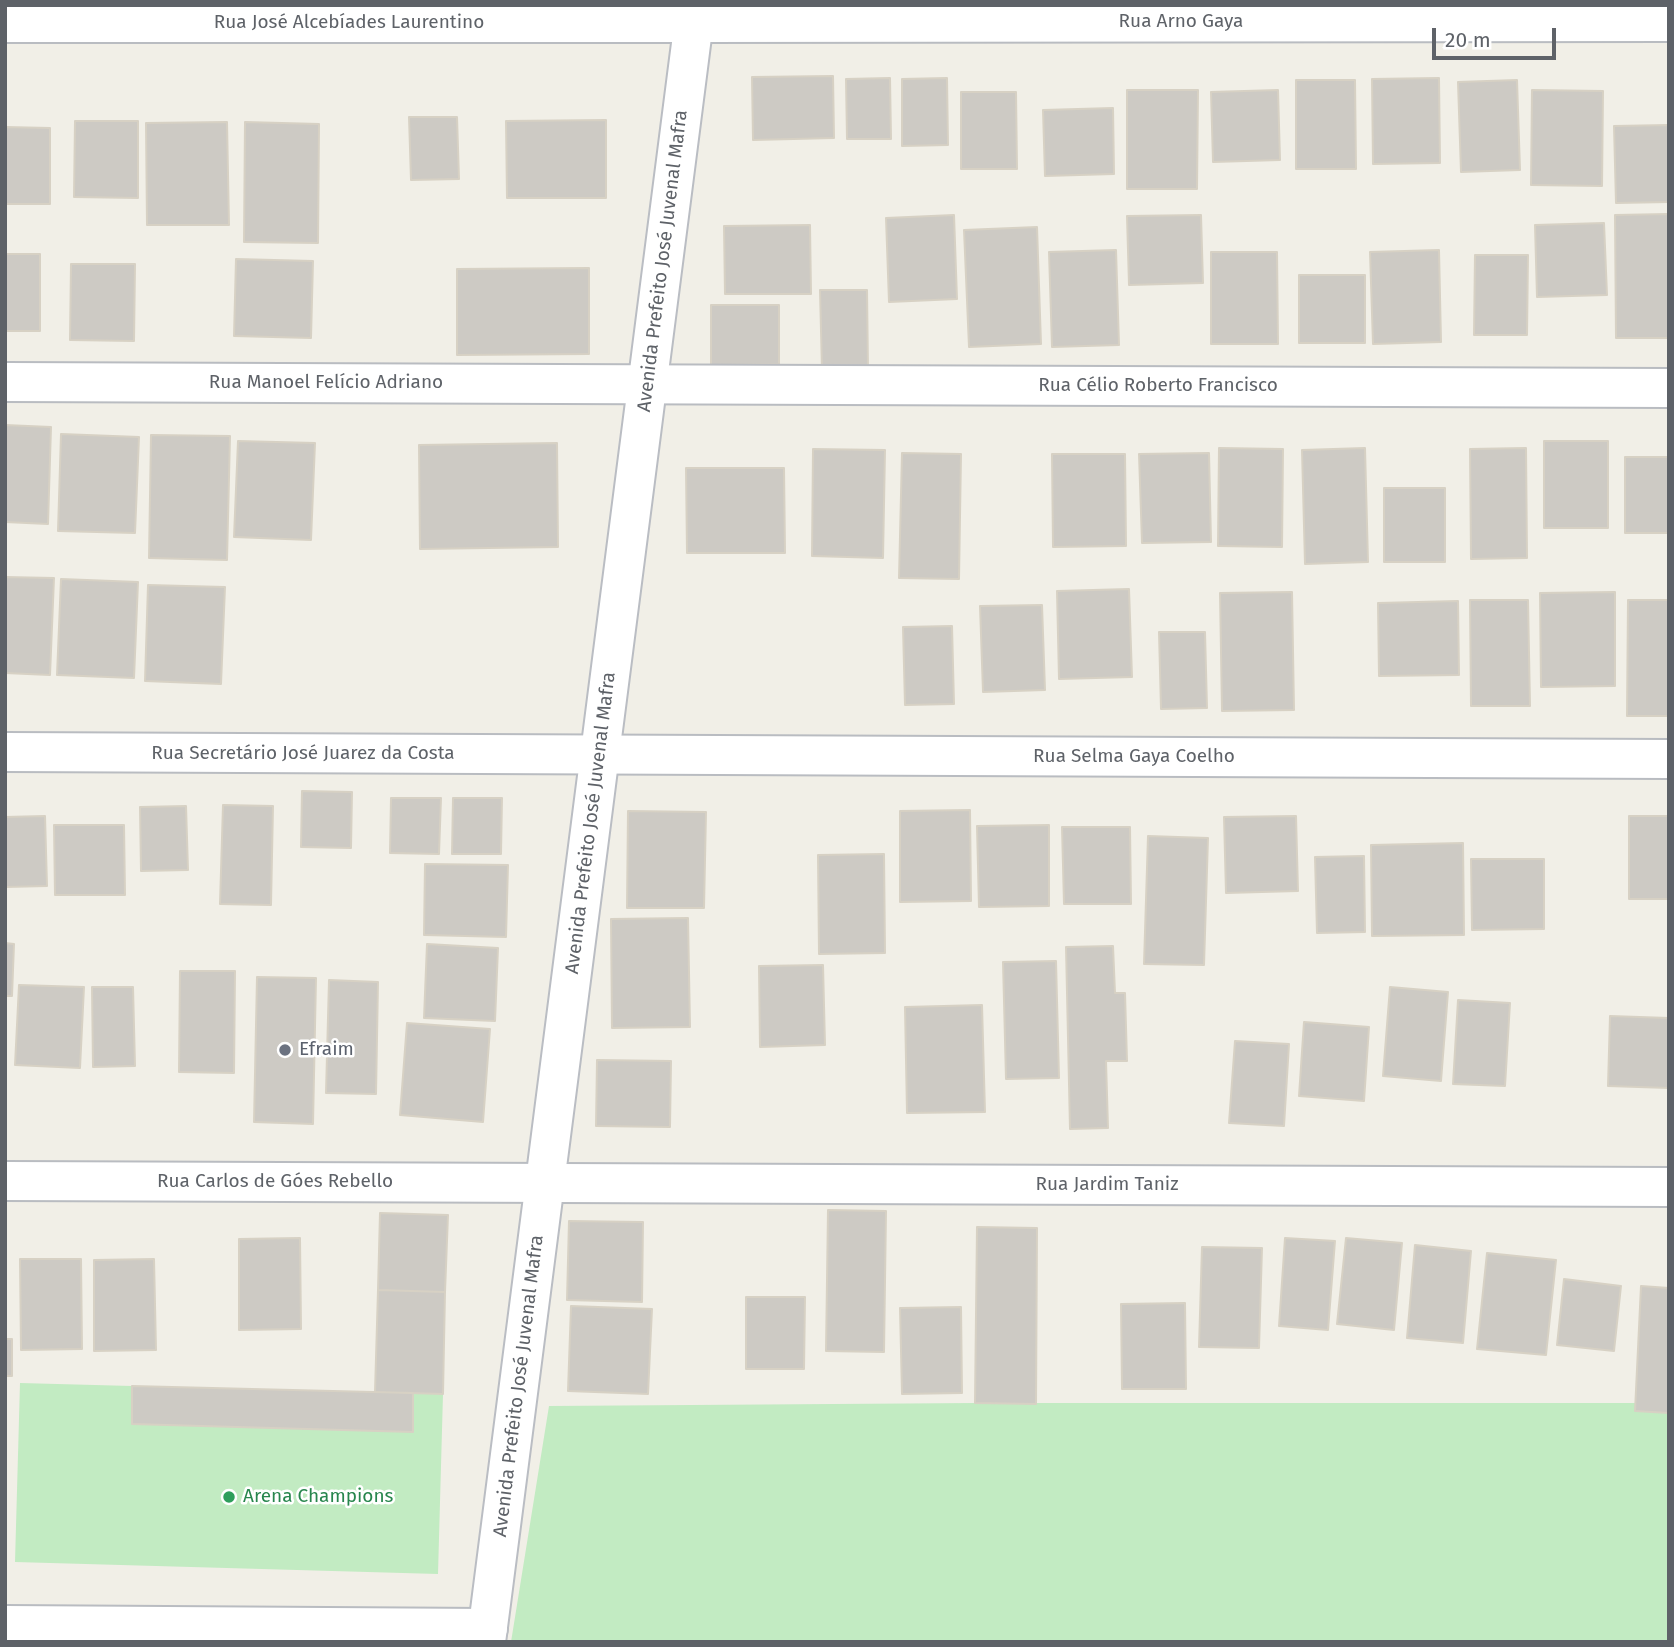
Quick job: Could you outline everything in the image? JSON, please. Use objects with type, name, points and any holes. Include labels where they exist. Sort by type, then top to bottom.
[{"type":"street","name":"Rua Arno Gaya","points":[[695,14],[1669,22]]},
{"type":"street","name":"Rua José Alcebíades Laurentino","points":[[5,23],[695,14]]},
{"type":"street","name":"Avenida Prefeito José Juvenal Mafra","points":[[487,1635],[695,14]]},
{"type":"street","name":"Rua Manoel Felício Adriano","points":[[5,382],[647,385]]},
{"type":"street","name":"Rua Célio Roberto Francisco","points":[[647,385],[1669,388]]},
{"type":"street","name":"Rua Secretário José Juarez da Costa","points":[[5,752],[600,755]]},
{"type":"street","name":"Rua Selma Gaya Coelho","points":[[600,755],[1669,758]]},
{"type":"street","name":"Rua Carlos de Góes Rebello","points":[[5,1181],[545,1184]]},
{"type":"street","name":"Rua Jardim Taniz","points":[[545,1184],[1669,1187]]},
{"type":"street","points":[[5,1625],[487,1635]]},
{"type":"green space","name":"Arena Champions","points":[[20,1383],[132,1386],[132,1424],[412,1432],[413,1393],[443,1394],[438,1574],[15,1562]]},
{"type":"green space","points":[[1669,1403],[1669,1642],[511,1642],[549,1406]]},
{"type":"building","points":[[833,76],[834,138],[753,140],[752,77]]},
{"type":"building","points":[[890,78],[891,139],[847,139],[846,79]]},
{"type":"building","points":[[947,78],[948,145],[902,146],[902,79]]},
{"type":"building","points":[[1439,78],[1440,163],[1373,164],[1372,79]]},
{"type":"building","points":[[1296,80],[1355,80],[1356,169],[1296,169]]},
{"type":"building","points":[[1517,80],[1520,170],[1461,172],[1458,82]]},
{"type":"building","points":[[1127,90],[1198,90],[1197,189],[1127,189]]},
{"type":"building","points":[[1278,90],[1280,160],[1213,162],[1211,92]]},
{"type":"building","points":[[1532,90],[1603,91],[1602,186],[1531,185]]},
{"type":"building","points":[[961,92],[1016,92],[1017,169],[961,169]]},
{"type":"building","points":[[1113,108],[1114,174],[1045,176],[1043,110]]},
{"type":"building","points":[[409,117],[457,117],[459,179],[411,180]]},
{"type":"building","points":[[606,120],[606,198],[507,198],[506,121]]},
{"type":"building","points":[[75,121],[138,121],[138,198],[74,197]]},
{"type":"building","points":[[227,122],[229,225],[147,225],[146,123]]},
{"type":"building","points":[[245,122],[319,124],[318,243],[244,242]]},
{"type":"building","points":[[1669,125],[1669,202],[1616,203],[1614,126]]},
{"type":"building","points":[[5,127],[50,128],[50,204],[5,204]]},
{"type":"building","points":[[1669,214],[1669,338],[1616,338],[1615,215]]},
{"type":"building","points":[[954,215],[957,299],[889,302],[886,218]]},
{"type":"building","points":[[1201,215],[1203,283],[1129,285],[1127,216]]},
{"type":"building","points":[[1604,223],[1607,295],[1537,297],[1535,225]]},
{"type":"building","points":[[810,225],[811,294],[725,294],[724,226]]},
{"type":"building","points":[[1037,227],[1041,344],[969,347],[964,230]]},
{"type":"building","points":[[1116,250],[1119,345],[1052,347],[1049,252]]},
{"type":"building","points":[[1439,250],[1441,342],[1373,344],[1370,252]]},
{"type":"building","points":[[1211,252],[1277,252],[1278,344],[1211,344]]},
{"type":"building","points":[[5,254],[40,254],[40,331],[5,331]]},
{"type":"building","points":[[1475,255],[1528,255],[1527,335],[1474,335]]},
{"type":"building","points":[[236,259],[313,261],[311,338],[234,336]]},
{"type":"building","points":[[71,264],[135,264],[134,341],[70,340]]},
{"type":"building","points":[[589,268],[589,354],[457,355],[457,269]]},
{"type":"building","points":[[1299,275],[1365,275],[1365,343],[1299,343]]},
{"type":"building","points":[[820,290],[867,290],[868,370],[822,371]]},
{"type":"building","points":[[711,305],[779,305],[779,364],[711,365]]},
{"type":"building","points":[[5,425],[51,427],[48,524],[5,522]]},
{"type":"building","points":[[61,434],[139,437],[135,533],[58,531]]},
{"type":"building","points":[[151,435],[230,436],[227,560],[149,558]]},
{"type":"building","points":[[238,441],[315,443],[311,540],[234,537]]},
{"type":"building","points":[[1544,441],[1608,441],[1608,528],[1544,528]]},
{"type":"building","points":[[557,443],[558,547],[420,549],[419,445]]},
{"type":"building","points":[[1219,448],[1283,449],[1282,547],[1218,546]]},
{"type":"building","points":[[1365,448],[1368,562],[1305,564],[1302,450]]},
{"type":"building","points":[[1526,448],[1527,558],[1471,559],[1470,449]]},
{"type":"building","points":[[813,449],[885,450],[883,558],[812,556]]},
{"type":"building","points":[[902,453],[961,454],[959,579],[899,578]]},
{"type":"building","points":[[1209,453],[1211,542],[1142,543],[1139,454]]},
{"type":"building","points":[[1052,454],[1125,454],[1126,546],[1053,547]]},
{"type":"building","points":[[1625,457],[1669,457],[1669,533],[1625,533]]},
{"type":"building","points":[[686,468],[784,468],[785,553],[687,553]]},
{"type":"building","points":[[1384,488],[1445,488],[1445,562],[1384,562]]},
{"type":"building","points":[[5,577],[54,578],[50,675],[5,673]]},
{"type":"building","points":[[61,579],[138,582],[134,678],[57,675]]},
{"type":"building","points":[[148,585],[225,587],[221,684],[145,681]]},
{"type":"building","points":[[1129,589],[1132,677],[1059,679],[1057,591]]},
{"type":"building","points":[[1292,592],[1294,710],[1222,711],[1220,593]]},
{"type":"building","points":[[1615,592],[1615,686],[1541,687],[1540,593]]},
{"type":"building","points":[[1470,600],[1528,600],[1530,706],[1471,706]]},
{"type":"building","points":[[1628,600],[1669,600],[1669,716],[1627,716]]},
{"type":"building","points":[[1458,601],[1459,675],[1379,676],[1378,603]]},
{"type":"building","points":[[1042,605],[1045,690],[983,692],[980,606]]},
{"type":"building","points":[[952,626],[954,704],[905,705],[903,627]]},
{"type":"building","points":[[1159,632],[1205,632],[1207,708],[1161,709]]},
{"type":"building","points":[[302,791],[352,792],[351,848],[301,847]]},
{"type":"building","points":[[391,798],[441,798],[439,854],[390,853]]},
{"type":"building","points":[[453,798],[502,798],[501,854],[452,854]]},
{"type":"building","points":[[223,805],[273,806],[271,905],[220,904]]},
{"type":"building","points":[[186,806],[188,870],[141,871],[140,807]]},
{"type":"building","points":[[970,810],[971,901],[900,902],[900,811]]},
{"type":"building","points":[[628,811],[706,812],[704,908],[627,908]]},
{"type":"building","points":[[45,816],[47,886],[5,887],[5,817]]},
{"type":"building","points":[[1296,816],[1298,891],[1226,893],[1224,817]]},
{"type":"building","points":[[1629,816],[1669,816],[1669,899],[1629,899]]},
{"type":"building","points":[[54,825],[124,825],[125,895],[55,895]]},
{"type":"building","points":[[1049,825],[1049,906],[979,907],[977,826]]},
{"type":"building","points":[[1062,827],[1130,827],[1131,904],[1064,904]]},
{"type":"building","points":[[1148,836],[1208,838],[1204,965],[1144,964]]},
{"type":"building","points":[[1463,843],[1464,935],[1372,936],[1371,845]]},
{"type":"building","points":[[884,854],[885,953],[819,954],[818,855]]},
{"type":"building","points":[[1364,856],[1365,932],[1317,933],[1315,857]]},
{"type":"building","points":[[1471,859],[1544,859],[1544,929],[1472,930]]},
{"type":"building","points":[[425,864],[508,865],[506,937],[424,935]]},
{"type":"building","points":[[688,918],[690,1027],[612,1028],[611,919]]},
{"type":"building","points":[[5,943],[14,944],[12,996],[5,996]]},
{"type":"building","points":[[427,944],[498,948],[495,1021],[424,1018]]},
{"type":"building","points":[[1113,946],[1115,993],[1125,993],[1127,1061],[1106,1061],[1108,1128],[1070,1129],[1066,947]]},
{"type":"building","points":[[1056,961],[1059,1078],[1006,1079],[1003,962]]},
{"type":"building","points":[[823,965],[825,1045],[760,1047],[759,966]]},
{"type":"building","points":[[180,971],[235,971],[234,1073],[179,1072]]},
{"type":"building","name":"Efraim","points":[[257,977],[316,978],[313,1124],[254,1122]]},
{"type":"building","points":[[329,980],[378,982],[376,1094],[326,1093]]},
{"type":"building","points":[[19,985],[84,987],[80,1068],[15,1065]]},
{"type":"building","points":[[92,987],[133,987],[135,1066],[93,1067]]},
{"type":"building","points":[[1390,987],[1448,992],[1441,1081],[1383,1076]]},
{"type":"building","points":[[1458,1000],[1510,1003],[1505,1086],[1453,1084]]},
{"type":"building","points":[[982,1005],[985,1112],[907,1113],[905,1007]]},
{"type":"building","points":[[1610,1016],[1669,1018],[1669,1088],[1608,1086]]},
{"type":"building","points":[[1304,1022],[1369,1027],[1364,1101],[1299,1096]]},
{"type":"building","points":[[407,1023],[490,1029],[483,1122],[400,1115]]},
{"type":"building","points":[[1235,1041],[1289,1044],[1284,1126],[1229,1123]]},
{"type":"building","points":[[597,1060],[671,1061],[670,1127],[596,1126]]},
{"type":"building","points":[[828,1210],[886,1211],[884,1352],[826,1351]]},
{"type":"building","points":[[380,1213],[448,1215],[445,1292],[378,1290]]},
{"type":"building","points":[[569,1221],[643,1222],[642,1302],[567,1300]]},
{"type":"building","points":[[977,1227],[1037,1228],[1036,1404],[975,1403]]},
{"type":"building","points":[[300,1238],[301,1329],[239,1330],[239,1239]]},
{"type":"building","points":[[1285,1238],[1335,1241],[1328,1330],[1279,1326]]},
{"type":"building","points":[[1346,1238],[1402,1243],[1394,1330],[1337,1324]]},
{"type":"building","points":[[1415,1245],[1471,1251],[1463,1343],[1407,1338]]},
{"type":"building","points":[[1202,1247],[1262,1248],[1259,1348],[1199,1347]]},
{"type":"building","points":[[1487,1253],[1556,1260],[1546,1355],[1477,1349]]},
{"type":"building","points":[[20,1259],[81,1259],[82,1349],[21,1350]]},
{"type":"building","points":[[154,1259],[156,1350],[94,1351],[94,1260]]},
{"type":"building","points":[[1564,1279],[1621,1286],[1614,1351],[1557,1345]]},
{"type":"building","points":[[1641,1286],[1669,1288],[1669,1413],[1635,1411]]},
{"type":"building","points":[[378,1290],[445,1292],[443,1394],[375,1392]]},
{"type":"building","points":[[746,1297],[805,1297],[804,1369],[746,1369]]},
{"type":"building","points":[[1185,1303],[1186,1389],[1122,1389],[1121,1304]]},
{"type":"building","points":[[571,1306],[652,1309],[648,1394],[568,1391]]},
{"type":"building","points":[[961,1307],[962,1393],[902,1394],[900,1308]]},
{"type":"building","points":[[5,1339],[12,1339],[12,1376],[5,1376]]},
{"type":"building","points":[[132,1386],[413,1393],[413,1432],[132,1424]]},
{"type":"place","name":"Efraim","points":[[285,1050]]},
{"type":"place","name":"Arena Champions","points":[[229,1497]]}]
